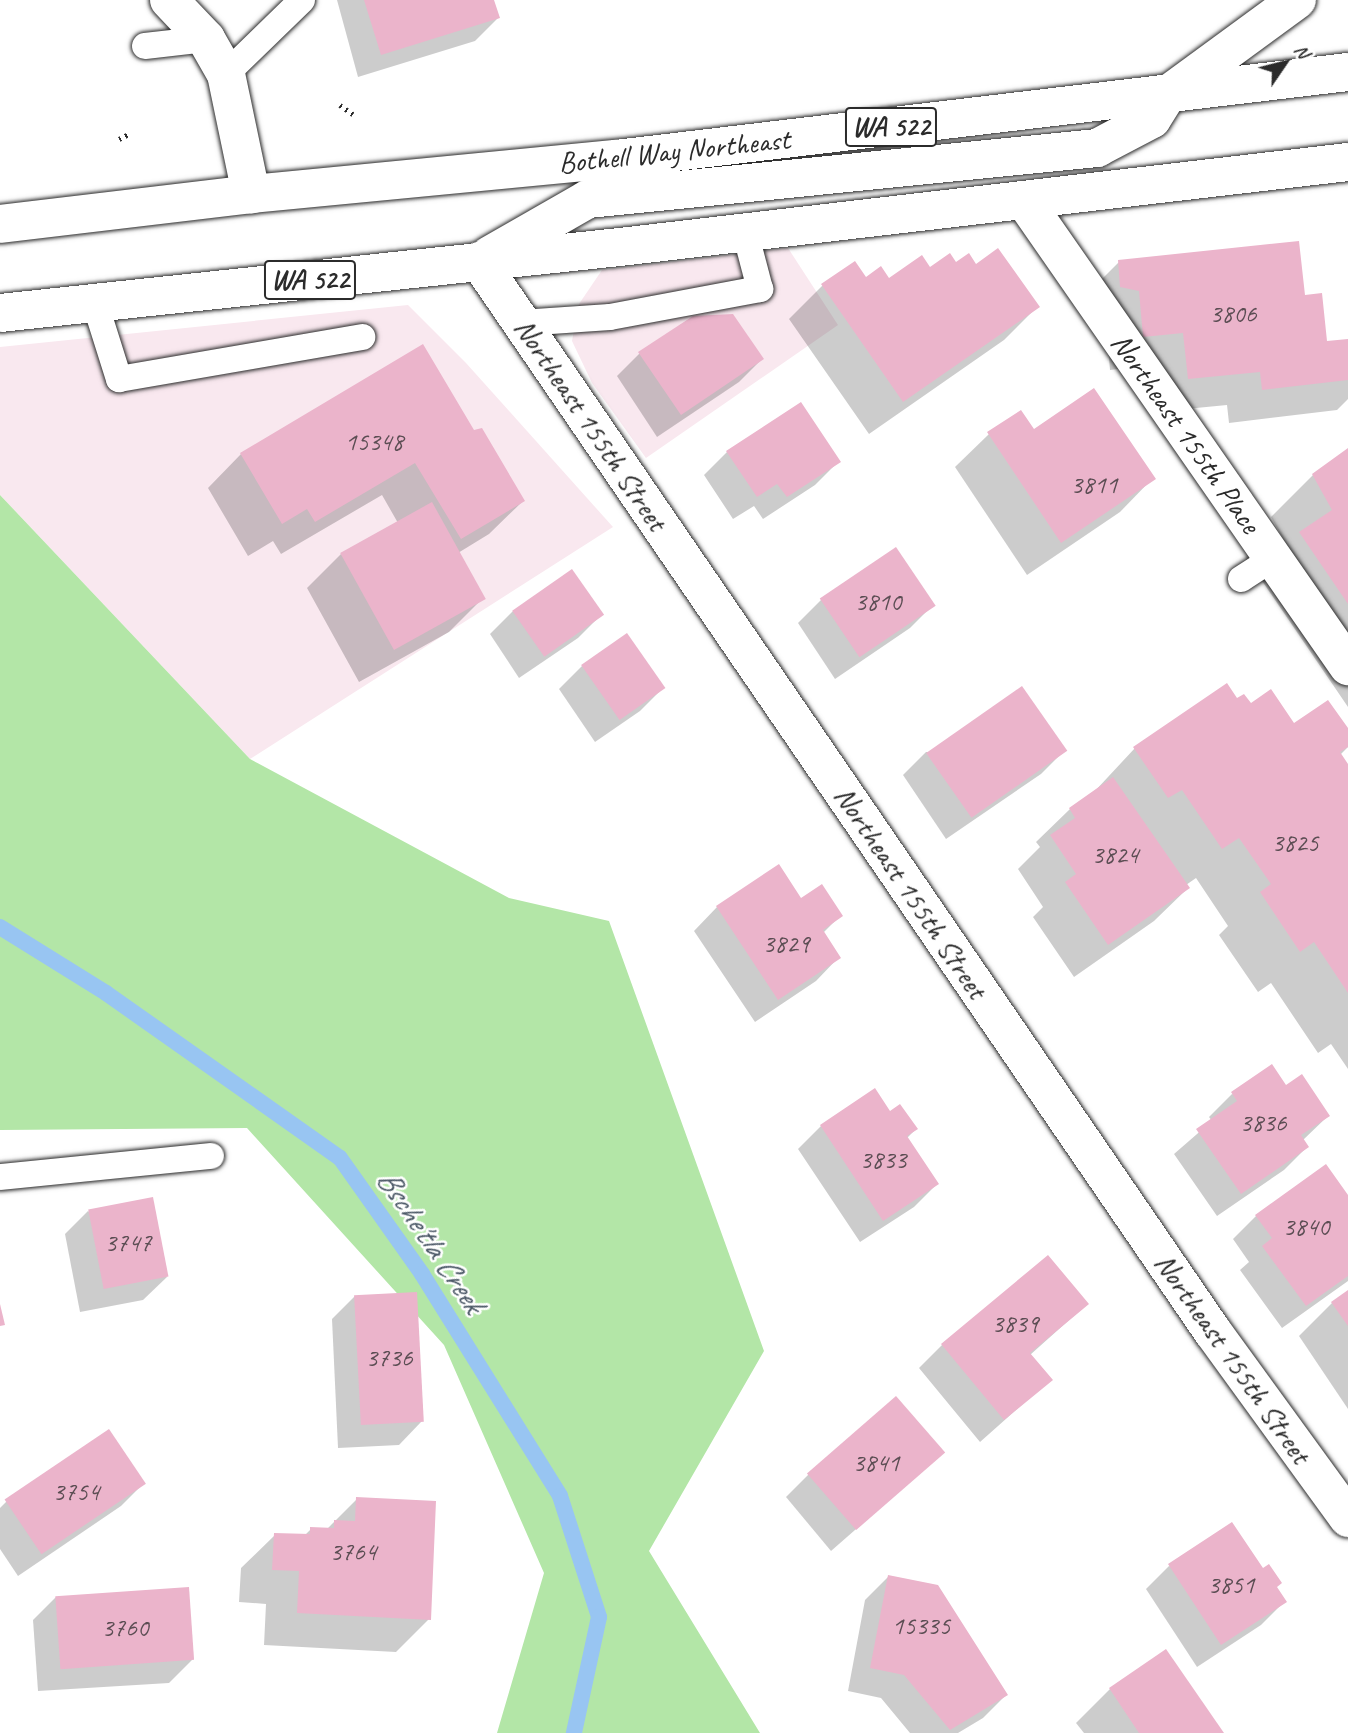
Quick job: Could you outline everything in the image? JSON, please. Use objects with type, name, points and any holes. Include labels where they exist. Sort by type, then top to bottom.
[{"type":"main road","points":[[169,0],[206,39],[226,74],[251,194]]},
{"type":"main road","points":[[479,261],[588,199],[1097,148],[1152,119],[1167,95],[1297,0]]},
{"type":"main road","name":"Bothell Way Northeast","points":[[0,224],[251,194],[615,159],[1348,72]]},
{"type":"main road","name":"WA 522","points":[[0,313],[745,232],[1348,162]]},
{"type":"main road","name":"Northeast 155th Place","points":[[1024,200],[1348,666]]},
{"type":"main road","name":"Northeast 155th Street","points":[[479,261],[1205,1321],[1348,1518]]},
{"type":"lane","points":[[226,74],[302,0]]},
{"type":"lane","points":[[145,46],[206,39]]},
{"type":"lane","points":[[521,323],[610,317],[760,289],[745,232]]},
{"type":"lane","points":[[95,303],[119,379],[362,337]]},
{"type":"lane","points":[[1241,579],[1273,558]]},
{"type":"lane","points":[[0,1177],[211,1156]]},
{"type":"path","points":[[340,105],[353,114]]},
{"type":"path","points":[[118,139],[131,133]]},
{"type":"shaded area","points":[[788,248],[838,325],[646,458],[592,383],[572,341],[579,304],[602,270]]},
{"type":"shaded area","points":[[408,305],[466,363],[613,527],[250,759],[0,495],[0,347]]},
{"type":"green space","points":[[0,495],[250,759],[509,898],[609,921],[764,1351],[649,1551],[760,1733],[497,1733],[544,1573],[444,1345],[247,1128],[0,1130]]},
{"type":"building","points":[[364,0],[494,0],[500,18],[381,55]]},
{"type":"building","points":[[1299,241],[1305,295],[1322,293],[1327,341],[1348,339],[1348,380],[1262,390],[1260,372],[1188,379],[1183,333],[1143,337],[1139,291],[1120,287],[1118,260]]},
{"type":"building","points":[[998,248],[1040,307],[903,402],[821,284],[855,261],[866,277],[881,266],[889,278],[922,255],[930,267],[950,253],[956,262],[969,253],[976,264]]},
{"type":"building","points":[[733,314],[764,359],[681,415],[638,352],[693,316]]},
{"type":"building","points":[[423,344],[474,430],[482,428],[525,501],[461,539],[415,463],[315,522],[307,509],[282,524],[240,453]]},
{"type":"building","points":[[1094,388],[1156,479],[1061,543],[987,432],[1021,410],[1034,429]]},
{"type":"building","points":[[801,402],[841,462],[787,497],[777,484],[757,497],[726,451]]},
{"type":"building","points":[[1348,448],[1348,604],[1299,532],[1332,510],[1312,474]]},
{"type":"building","points":[[432,502],[486,599],[394,650],[340,553]]},
{"type":"building","points":[[896,547],[936,606],[859,657],[820,598]]},
{"type":"building","points":[[572,569],[604,615],[544,657],[512,611]]},
{"type":"building","points":[[627,633],[665,688],[620,720],[581,665]]},
{"type":"building","points":[[1227,683],[1237,698],[1244,694],[1251,703],[1271,689],[1294,723],[1328,700],[1348,728],[1348,747],[1340,752],[1348,764],[1348,993],[1314,942],[1300,952],[1260,892],[1271,884],[1239,838],[1222,849],[1182,790],[1168,798],[1133,747]]},
{"type":"building","points":[[1022,686],[1067,751],[971,818],[926,753]]},
{"type":"building","points":[[1113,777],[1190,888],[1108,945],[1065,882],[1076,874],[1050,835],[1075,818],[1069,808]]},
{"type":"building","points":[[779,864],[801,898],[822,884],[843,916],[823,930],[841,958],[778,1000],[716,906]]},
{"type":"building","points":[[1272,1064],[1286,1085],[1302,1074],[1330,1116],[1301,1135],[1309,1147],[1241,1194],[1196,1129],[1237,1101],[1231,1092]]},
{"type":"building","points":[[875,1088],[890,1111],[900,1104],[918,1129],[907,1136],[939,1184],[883,1221],[820,1125]]},
{"type":"building","points":[[1326,1164],[1348,1195],[1348,1276],[1306,1306],[1262,1246],[1272,1238],[1255,1215]]},
{"type":"building","points":[[153,1197],[168,1277],[104,1289],[88,1210]]},
{"type":"building","points":[[1048,1255],[1089,1304],[1030,1353],[1053,1380],[1004,1420],[941,1344]]},
{"type":"building","points":[[1348,1290],[1348,1326],[1331,1302]]},
{"type":"building","points":[[417,1292],[424,1422],[361,1425],[354,1295]]},
{"type":"building","points":[[0,1304],[5,1325],[0,1326]]},
{"type":"building","points":[[896,1396],[945,1453],[856,1530],[807,1473]]},
{"type":"building","points":[[109,1429],[146,1484],[41,1554],[5,1499]]},
{"type":"building","points":[[356,1497],[436,1501],[431,1620],[297,1613],[299,1571],[272,1570],[274,1533],[310,1534],[310,1527],[334,1528],[334,1520],[355,1521]]},
{"type":"building","points":[[1232,1522],[1263,1568],[1269,1564],[1282,1583],[1277,1587],[1287,1602],[1221,1645],[1168,1564]]},
{"type":"building","points":[[888,1575],[938,1585],[1008,1695],[950,1730],[904,1675],[870,1668]]},
{"type":"building","points":[[189,1587],[194,1660],[60,1669],[55,1596]]},
{"type":"building","points":[[1166,1649],[1224,1733],[1139,1733],[1109,1688]]},
{"type":"waterway","name":"Bsche'tla Creek","points":[[0,927],[106,993],[340,1158],[422,1274],[560,1496],[599,1617],[574,1733]]}]
